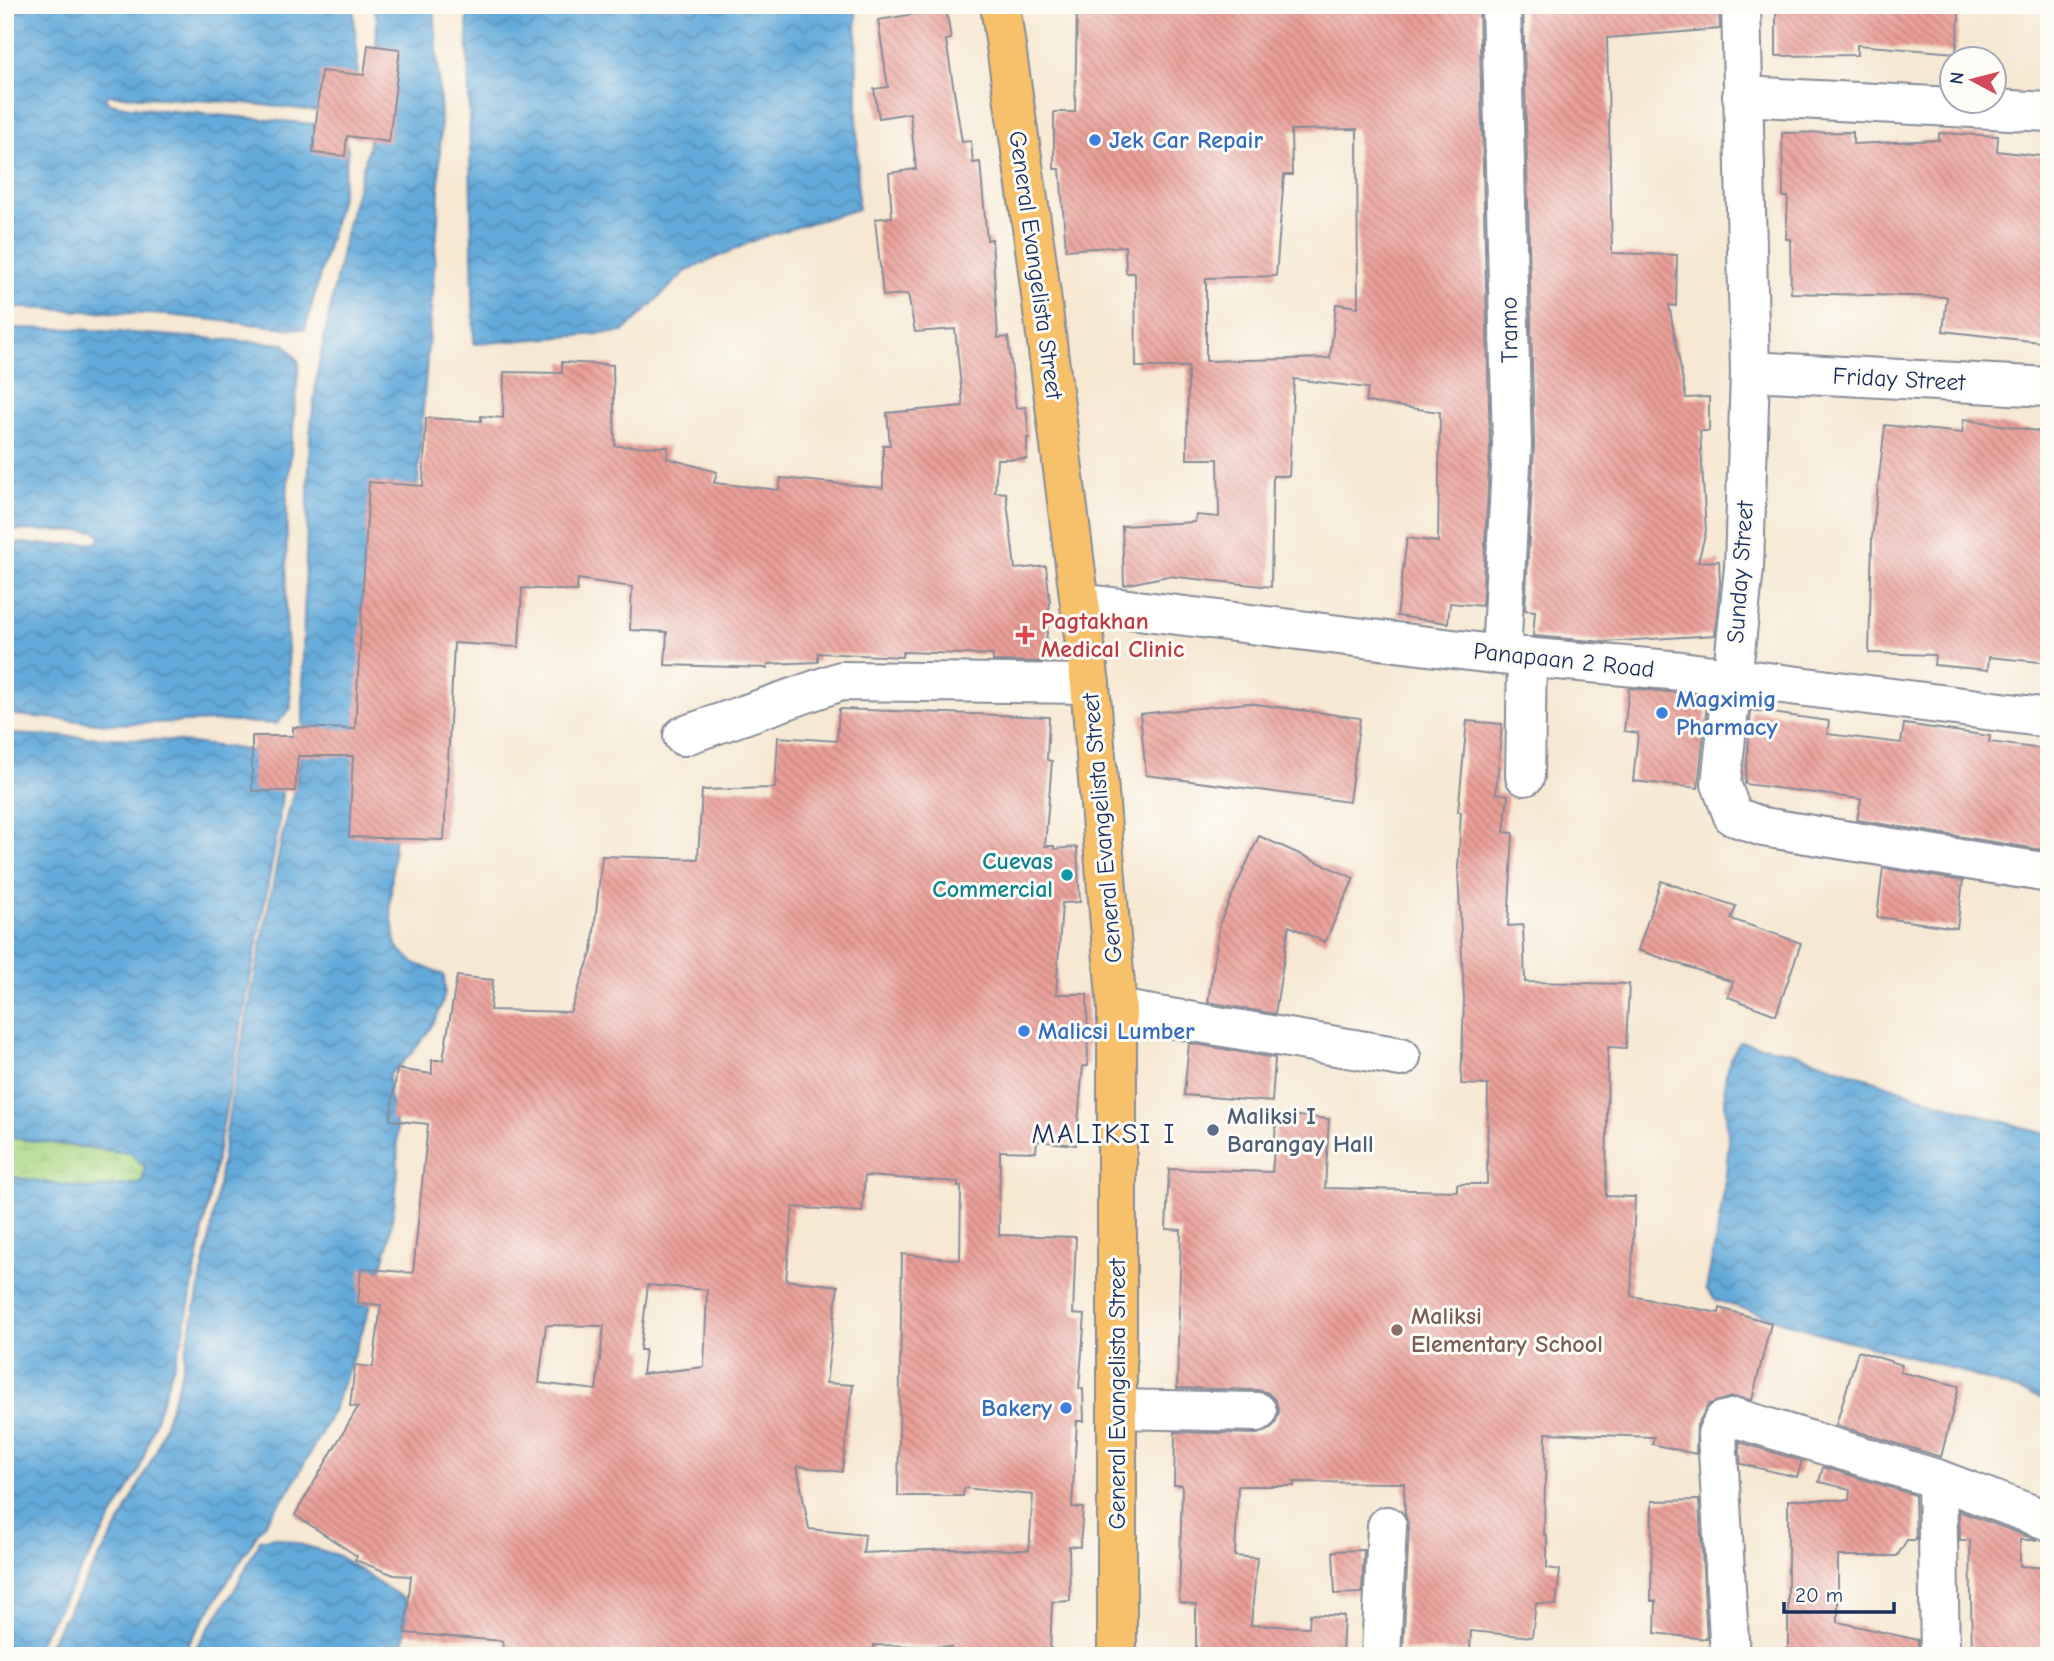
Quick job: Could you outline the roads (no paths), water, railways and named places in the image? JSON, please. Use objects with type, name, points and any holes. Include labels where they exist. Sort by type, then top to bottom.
[{"type":"main road","name":"General Evangelista Street","points":[[1000,5],[1036,255],[1090,684],[1117,1009],[1117,1656]]},
{"type":"street","name":"Tramo","points":[[1501,5],[1514,656],[1525,776]]},
{"type":"street","name":"Sunday Street","points":[[1741,5],[1749,371],[1744,568],[1721,785],[1733,816],[1763,827],[2049,873]]},
{"type":"street","points":[[1742,96],[2049,112]]},
{"type":"street","name":"Friday Street","points":[[1749,371],[2049,387]]},
{"type":"street","name":"Panapaan 2 Road","points":[[1080,603],[1514,656],[1681,671],[2049,718]]},
{"type":"street","points":[[683,736],[841,681],[1090,684]]},
{"type":"street","points":[[1117,1009],[1401,1057]]},
{"type":"street","points":[[1117,1409],[1257,1412]]},
{"type":"street","points":[[1730,1656],[1717,1434],[1723,1421],[1736,1418],[1937,1479],[2049,1521]]},
{"type":"street","points":[[1937,1479],[1940,1656]]},
{"type":"street","points":[[1381,1656],[1387,1526]]},
{"type":"water","points":[[5,5],[353,5],[358,68],[355,102],[344,114],[244,103],[108,95],[105,99],[109,103],[130,107],[336,126],[343,134],[348,150],[341,197],[305,330],[168,315],[5,307]]},
{"type":"water","points":[[373,5],[434,5],[441,119],[438,218],[390,906],[396,946],[414,963],[444,975],[445,995],[429,1030],[389,1075],[389,1095],[397,1130],[398,1171],[388,1246],[362,1332],[333,1411],[291,1488],[259,1531],[181,1656],[42,1656],[123,1517],[156,1451],[180,1378],[210,1237],[232,1095],[303,741],[303,647],[310,434],[318,368],[347,226],[368,149],[375,94],[377,18]]},
{"type":"water","points":[[467,5],[856,5],[858,209],[760,238],[686,271],[623,332],[474,344]]},
{"type":"water","points":[[5,328],[76,329],[285,344],[299,362],[287,495],[286,615],[291,708],[276,724],[221,721],[110,724],[5,714],[5,542],[49,545],[97,543],[101,536],[95,531],[5,530]]},
{"type":"water","points":[[5,734],[162,740],[259,752],[278,765],[282,795],[278,831],[183,1337],[139,1471],[31,1656],[5,1656],[5,1176],[90,1189],[142,1183],[145,1167],[130,1153],[5,1137]]},
{"type":"water","points":[[1740,1042],[1793,1052],[1930,1100],[2049,1135],[2049,1401],[1935,1363],[1826,1335],[1716,1300],[1706,1289],[1727,1168],[1725,1082],[1732,1055]]},
{"type":"water","points":[[275,1537],[337,1555],[404,1599],[409,1607],[401,1656],[190,1656],[234,1591],[260,1540]]},
{"type":"place","name":"Jek Car Repair","points":[[1095,140]]},
{"type":"place","name":"Pagtakhan Medical Clinic","points":[[1025,635]]},
{"type":"place","name":"Magximig Pharmacy","points":[[1662,713]]},
{"type":"place","name":"Cuevas Commercial","points":[[1067,875]]},
{"type":"place","name":"Malicsi Lumber","points":[[1024,1031]]},
{"type":"place","name":"Maliksi I Barangay Hall","points":[[1213,1130]]},
{"type":"place","name":"Maliksi Elementary School","points":[[1397,1330]]},
{"type":"place","name":"Bakery","points":[[1066,1408]]},
{"type":"district","name":"MALIKSI I","points":[[1104,1134]]}]
